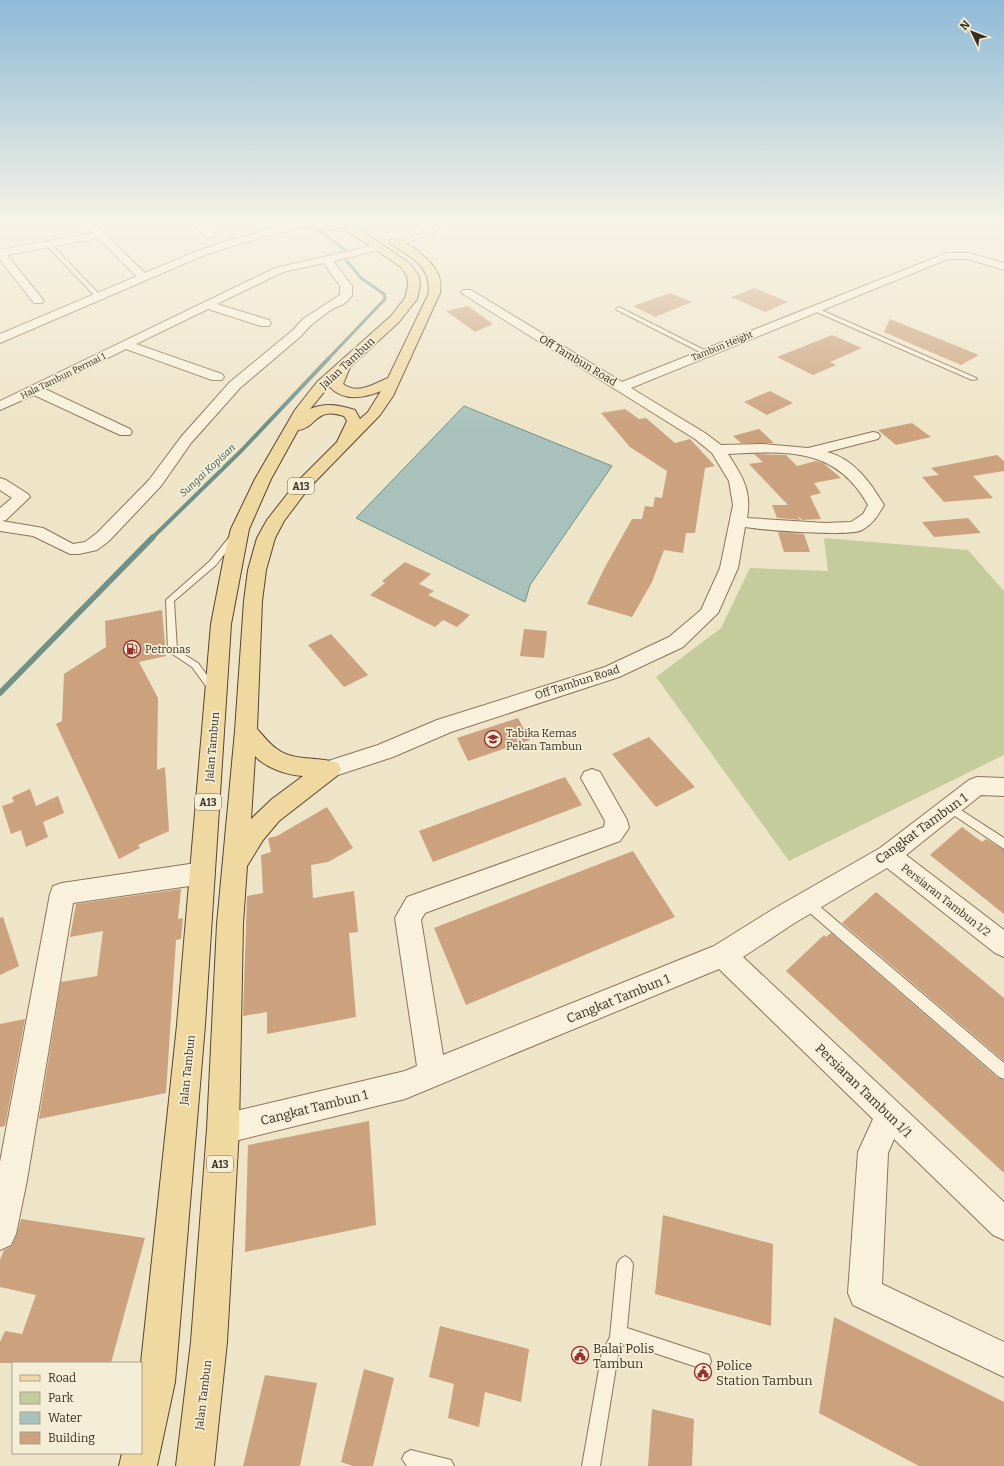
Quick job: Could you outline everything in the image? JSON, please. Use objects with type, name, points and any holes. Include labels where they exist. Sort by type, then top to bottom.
[{"type":"main road","name":"Jalan Tambun","points":[[142,1448],[157,1382],[191,1025],[222,617],[240,528],[263,480],[302,410],[322,385],[395,319],[411,298],[413,289]]},
{"type":"main road","name":"Jalan Tambun","points":[[195,1466],[209,1342],[222,1129],[230,924],[246,732],[253,602],[257,570],[266,538],[276,520],[302,486],[373,414],[386,396],[392,380],[434,295],[434,289]]},
{"type":"main road","points":[[343,367],[335,385],[343,392],[359,394],[374,390],[392,380]]},
{"type":"main road","points":[[287,438],[311,414],[322,409],[339,408],[350,413],[354,420],[344,442]]},
{"type":"main road","points":[[246,732],[269,756],[292,766],[330,769]]},
{"type":"main road","points":[[236,861],[254,833],[274,812],[295,794],[330,769]]},
{"type":"main road","name":"Jalan Tambun","points":[[138,1466],[141,1454]]},
{"type":"street","points":[[29,289],[38,301]]},
{"type":"street","points":[[0,339],[114,289]]},
{"type":"street","name":"Hala Tambun Permai 1","points":[[0,406],[240,289]]},
{"type":"street","points":[[0,526],[37,532],[70,549],[79,549],[91,546],[103,537],[155,483],[186,440],[235,385],[297,333],[307,322],[328,307],[340,302],[346,296],[346,289]]},
{"type":"street","name":"Tambun Height","points":[[621,387],[863,289]]},
{"type":"street","name":"Off Tambun Road","points":[[330,769],[385,751],[444,726],[612,672],[676,642],[709,613],[729,568],[741,504],[737,481],[718,450],[700,436],[467,292]]},
{"type":"street","points":[[208,305],[265,323]]},
{"type":"street","points":[[126,345],[217,377]]},
{"type":"street","points":[[35,390],[125,432]]},
{"type":"street","points":[[810,452],[873,436]]},
{"type":"street","points":[[718,450],[750,448],[810,452],[837,461],[854,474],[865,486],[876,505],[869,517],[855,527],[840,528],[756,524],[738,521]]},
{"type":"street","points":[[0,483],[22,497],[0,518]]},
{"type":"street","points":[[432,1074],[408,918],[416,906],[612,834],[617,828],[616,820],[592,778]]},
{"type":"street","name":"Cangkat Tambun 1","points":[[222,1129],[404,1085],[723,955],[888,855],[977,786],[1004,787]]},
{"type":"street","name":"Persiaran Tambun 1/2","points":[[888,855],[1004,945]]},
{"type":"street","points":[[0,1234],[12,1180],[62,894],[203,873]]},
{"type":"street","name":"Persiaran Tambun 1/1","points":[[723,955],[1004,1224]]},
{"type":"street","points":[[890,1115],[873,1152],[865,1293],[1004,1360]]},
{"type":"lane","points":[[92,289],[98,296]]},
{"type":"lane","points":[[619,309],[706,353]]},
{"type":"lane","points":[[814,309],[974,379]]},
{"type":"lane","points":[[216,695],[195,665],[173,651],[170,600],[213,563],[240,528]]},
{"type":"lane","points":[[950,807],[1004,844]]},
{"type":"lane","points":[[807,903],[1004,1072]]},
{"type":"lane","points":[[591,1466],[610,1352],[618,1339],[624,1264]]},
{"type":"lane","points":[[618,1339],[628,1336],[703,1360]]},
{"type":"lane","points":[[411,1459],[445,1466]]},
{"type":"green space","points":[[824,538],[968,550],[1004,591],[1004,755],[789,861],[656,677],[721,628],[750,568],[828,571]]},
{"type":"water","points":[[464,406],[612,466],[530,585],[525,602],[356,518]]},
{"type":"building","points":[[751,289],[758,289],[788,302],[765,312],[731,297]]},
{"type":"building","points":[[670,293],[692,302],[655,317],[633,306]]},
{"type":"building","points":[[468,306],[493,324],[475,332],[446,311]]},
{"type":"building","points":[[890,319],[979,355],[961,365],[884,332]]},
{"type":"building","points":[[832,335],[862,348],[830,362],[836,365],[813,375],[777,357]]},
{"type":"building","points":[[770,391],[793,403],[767,415],[744,402]]},
{"type":"building","points":[[625,409],[639,419],[646,418],[675,443],[690,439],[715,466],[705,468],[695,533],[686,533],[683,553],[664,550],[652,582],[632,617],[587,604],[604,569],[632,519],[642,519],[645,506],[653,507],[655,497],[662,498],[667,471],[630,447],[601,413]]},
{"type":"building","points":[[912,423],[931,437],[896,445],[878,430]]},
{"type":"building","points":[[759,429],[774,443],[741,443],[733,436]]},
{"type":"building","points":[[754,454],[786,455],[797,466],[816,461],[823,463],[841,478],[814,483],[821,493],[810,496],[821,519],[802,520],[798,516],[800,520],[777,518],[772,505],[788,505],[749,464],[763,462]]},
{"type":"building","points":[[997,455],[1004,461],[1004,471],[973,476],[993,498],[944,502],[922,477],[939,475],[931,468]]},
{"type":"building","points":[[968,518],[981,533],[934,537],[922,522]]},
{"type":"building","points":[[778,532],[804,534],[810,552],[784,552]]},
{"type":"building","points":[[405,562],[431,574],[419,584],[434,591],[428,595],[470,615],[457,627],[443,620],[435,627],[370,595],[385,583],[382,581]]},
{"type":"building","points":[[162,610],[166,656],[139,662],[158,698],[157,770],[165,767],[169,831],[138,845],[140,848],[119,859],[56,724],[62,721],[64,674],[106,647],[105,621]]},
{"type":"building","points":[[524,629],[547,631],[544,658],[520,656]]},
{"type":"building","points":[[331,634],[368,675],[344,687],[308,645]]},
{"type":"building","name":"Tabika Kemas Pekan Tambun","points":[[518,718],[530,740],[468,761],[457,738]]},
{"type":"building","points":[[649,737],[695,787],[656,807],[612,754]]},
{"type":"building","points":[[565,777],[582,805],[433,862],[419,831]]},
{"type":"building","points":[[30,789],[36,806],[58,796],[64,813],[43,822],[48,837],[26,847],[21,830],[11,834],[2,806],[14,802],[12,797]]},
{"type":"building","points":[[327,807],[353,848],[328,862],[311,865],[313,898],[354,891],[358,932],[349,933],[356,1017],[267,1034],[267,1012],[243,1016],[247,896],[263,893],[261,855],[271,852],[268,838],[277,836]]},
{"type":"building","points":[[962,827],[982,842],[986,839],[1004,850],[1004,914],[930,855]]},
{"type":"building","points":[[633,851],[675,917],[466,1005],[434,928]]},
{"type":"building","points":[[181,889],[178,919],[183,918],[181,939],[176,940],[166,1093],[39,1119],[61,982],[97,976],[103,931],[70,937],[76,904]]},
{"type":"building","points":[[876,892],[1004,998],[1004,1061],[842,923]]},
{"type":"building","points":[[3,917],[19,966],[0,975],[0,918]]},
{"type":"building","points":[[831,933],[998,1078],[1004,1080],[1004,1173],[786,971],[824,935],[826,937]]},
{"type":"building","points":[[25,1019],[5,1126],[0,1127],[0,1024]]},
{"type":"building","points":[[369,1121],[376,1225],[245,1252],[248,1145]]},
{"type":"building","points":[[663,1215],[773,1244],[771,1326],[655,1294]]},
{"type":"building","points":[[21,1219],[145,1238],[111,1362],[0,1363],[0,1342],[5,1331],[22,1334],[36,1295],[0,1287],[0,1260],[4,1250],[12,1246]]},
{"type":"building","points":[[834,1317],[1004,1402],[1004,1466],[919,1466],[819,1413]]},
{"type":"building","points":[[440,1326],[529,1349],[521,1402],[485,1392],[479,1427],[448,1418],[454,1384],[429,1377]]},
{"type":"building","points":[[364,1369],[394,1378],[373,1466],[353,1466],[341,1462]]},
{"type":"building","points":[[265,1375],[317,1383],[300,1466],[243,1466]]},
{"type":"building","points":[[652,1409],[694,1419],[692,1466],[648,1466]]},
{"type":"waterway","name":"Sungai Kopisan","points":[[328,359],[385,299],[384,294],[377,289]]},
{"type":"waterway","name":"Sungai Kopisan","points":[[152,538],[242,450],[329,358]]},
{"type":"waterway","name":"Sungai Kopisan","points":[[0,693],[152,538]]},
{"type":"place","name":"Petronas","points":[[132,649]]},
{"type":"place","name":"Tabika Kemas Pekan Tambun","points":[[493,739]]},
{"type":"place","name":"Balai Polis Tambun","points":[[580,1355]]},
{"type":"place","name":"Police Station Tambun","points":[[703,1372]]}]
